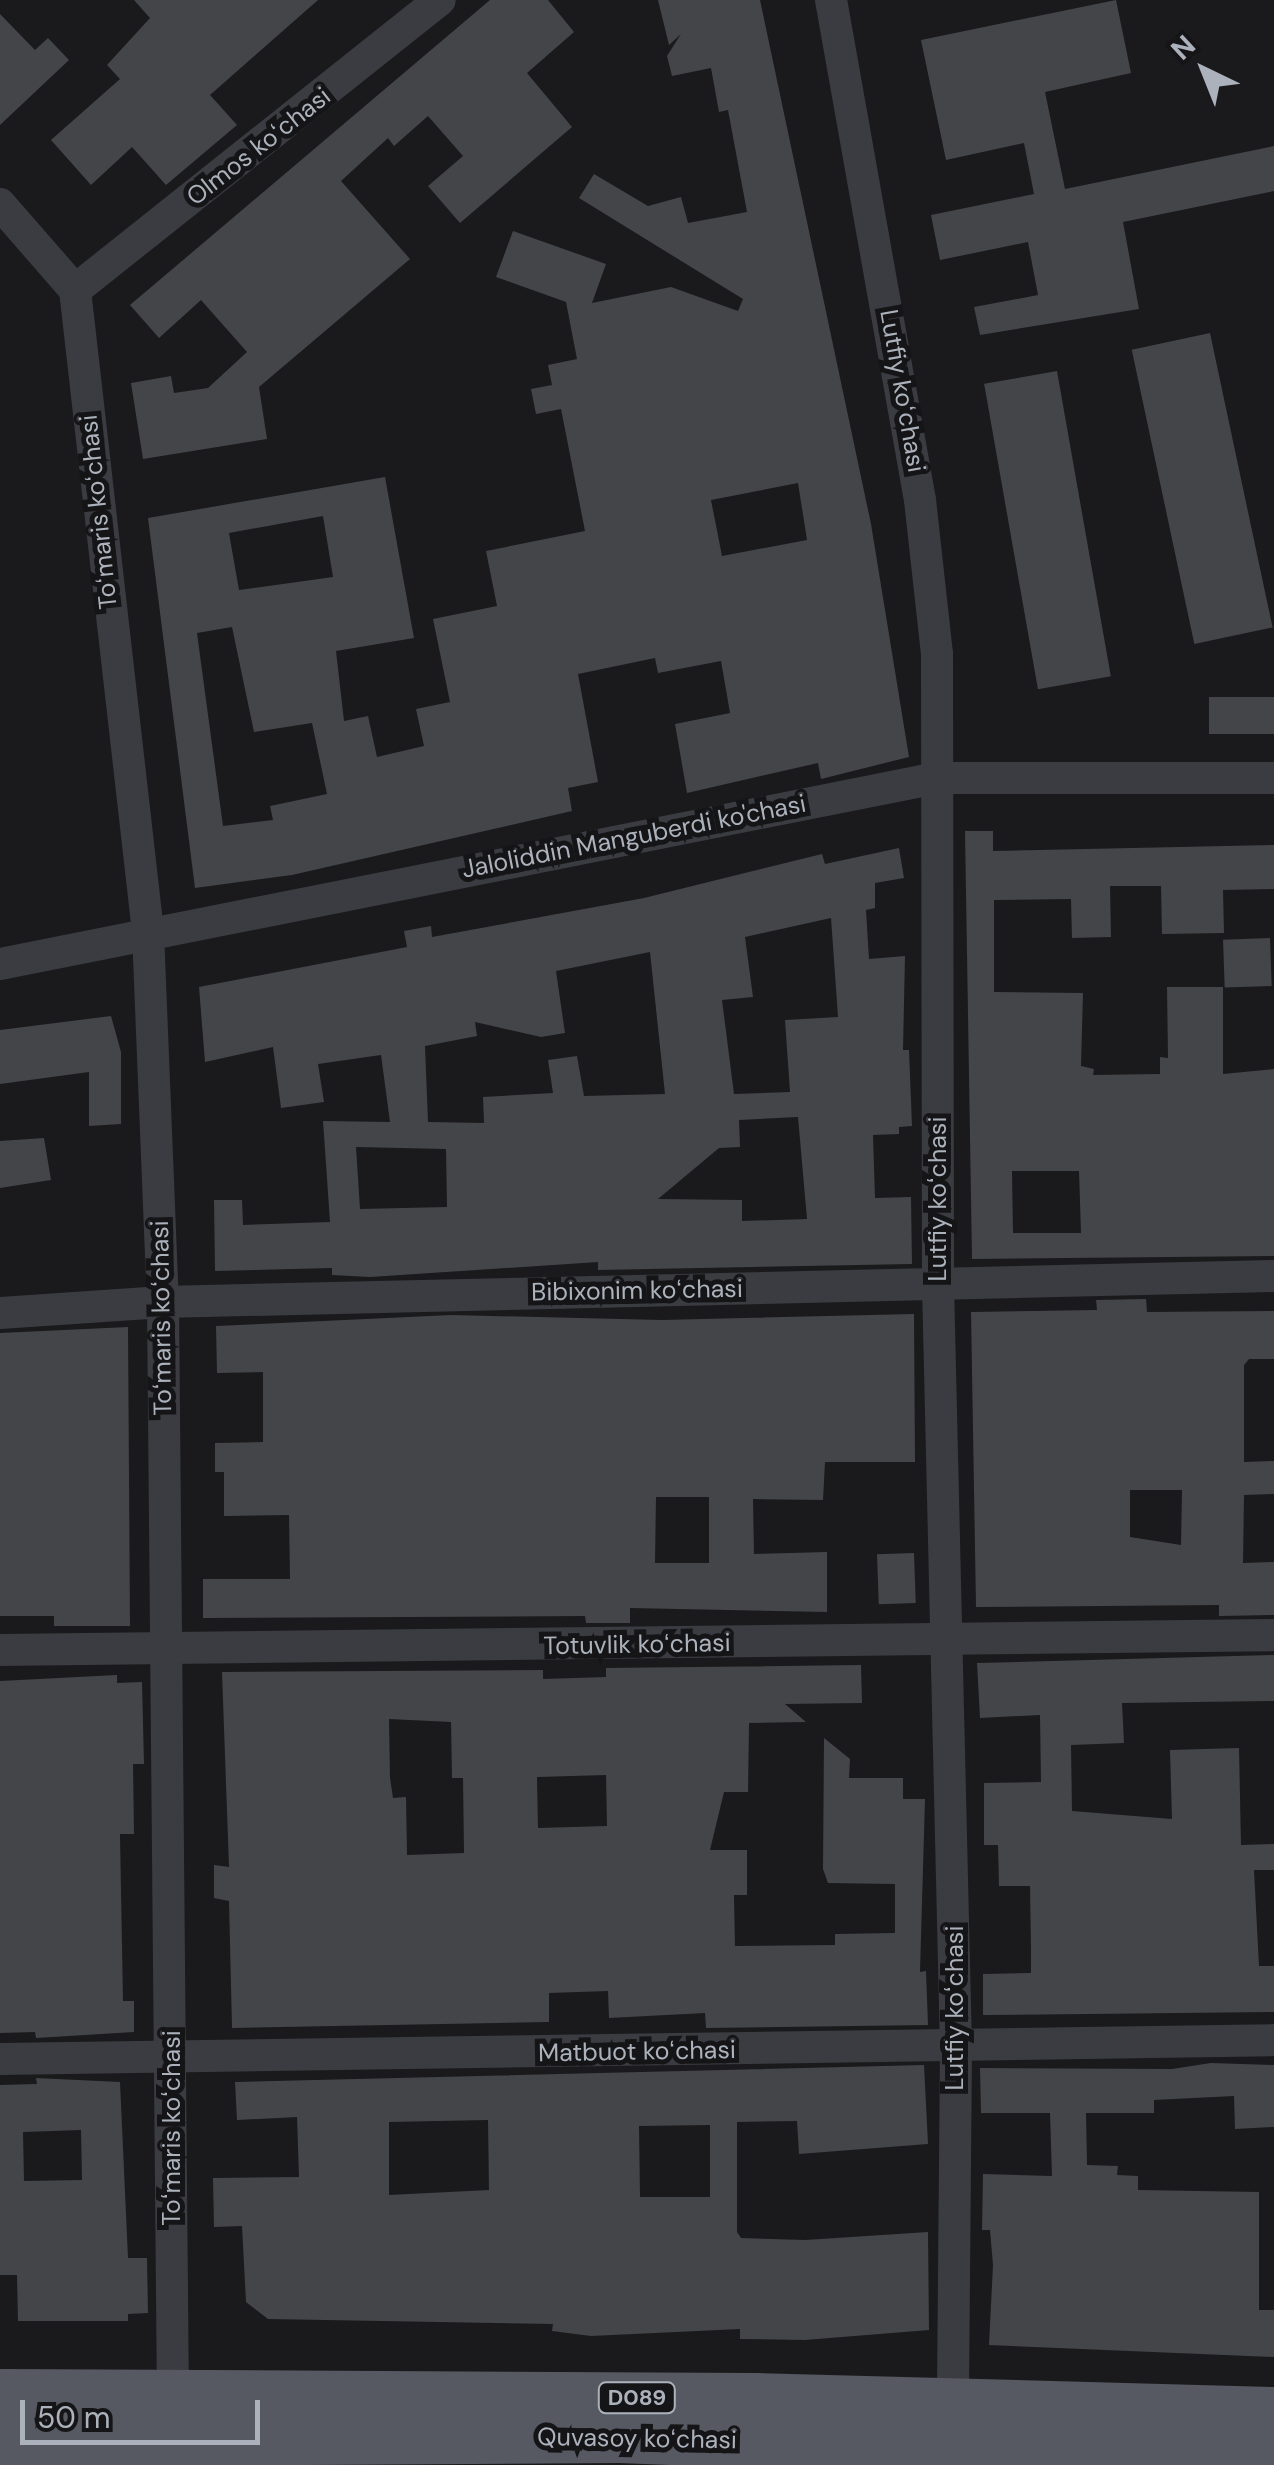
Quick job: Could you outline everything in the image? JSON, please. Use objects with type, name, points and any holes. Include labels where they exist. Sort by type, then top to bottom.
[{"type":"main road","name":"Quvasoy koʻchasi","points":[[0,2395],[175,2433],[1274,2463]]},
{"type":"main road","name":"Quvasoy koʻchasi","points":[[0,2441],[953,2406],[1274,2413]]},
{"type":"street","name":"Olmos koʻchasi","points":[[75,290],[440,0]]},
{"type":"street","name":"Lutfiy koʻchasi","points":[[831,0],[920,500],[936,654],[938,1284],[952,1642],[956,2048],[953,2406]]},
{"type":"street","points":[[0,204],[75,290]]},
{"type":"street","name":"Toʻmaris koʻchasi","points":[[75,290],[148,932],[163,1302],[175,2433]]},
{"type":"street","name":"Jaloliddin Manguberdi ko'chasi","points":[[0,964],[937,778],[1274,778]]},
{"type":"street","name":"Bibixonim koʻchasi","points":[[0,1313],[163,1302],[1274,1276]]},
{"type":"street","name":"Totuvlik koʻchasi","points":[[0,1650],[1274,1636]]},
{"type":"street","name":"Matbuot koʻchasi","points":[[0,2059],[956,2048],[1274,2040]]},
{"type":"building","points":[[134,0],[318,0],[210,95],[237,125],[166,185],[132,147],[91,185],[51,140],[120,79],[107,65],[150,18]]},
{"type":"building","points":[[490,0],[548,0],[574,32],[527,73],[572,127],[460,223],[428,186],[463,156],[428,116],[394,146],[388,138],[341,181],[410,259],[259,387],[267,439],[143,459],[131,383],[171,376],[174,393],[208,388],[247,352],[201,300],[159,338],[130,305]]},
{"type":"building","points":[[658,0],[760,0],[871,524],[909,757],[821,779],[818,763],[687,793],[675,724],[730,713],[721,661],[658,673],[655,658],[578,674],[598,782],[568,788],[572,811],[292,875],[195,888],[148,518],[385,477],[414,638],[336,651],[344,721],[368,716],[377,757],[424,746],[416,709],[450,702],[433,619],[497,606],[486,551],[585,531],[561,409],[536,414],[531,389],[552,385],[548,365],[577,359],[566,302],[496,277],[513,231],[606,264],[592,303],[671,287],[738,311],[743,299],[579,198],[594,174],[648,206],[681,197],[688,223],[747,212],[728,110],[719,112],[711,68],[672,76],[667,56],[681,34],[669,45]],"holes":[[[798,483],[807,540],[722,556],[711,500]],[[323,516],[333,577],[239,590],[229,533]],[[232,627],[254,732],[312,723],[327,794],[270,806],[273,820],[223,826],[197,633]]]},
{"type":"building","points":[[1116,0],[1131,73],[1045,92],[1065,189],[1274,146],[1274,191],[1123,222],[1139,309],[980,335],[974,307],[1038,295],[1028,242],[940,260],[931,215],[1034,194],[1024,143],[946,160],[921,40]]},
{"type":"building","points":[[0,14],[35,50],[48,38],[69,60],[0,125]]},
{"type":"building","points":[[1210,333],[1273,627],[1194,644],[1132,350]]},
{"type":"building","points":[[1057,371],[1111,676],[1038,689],[984,384]]},
{"type":"building","points":[[1209,697],[1274,697],[1274,734],[1209,734]]},
{"type":"building","points":[[965,831],[993,831],[993,851],[1274,845],[1274,889],[1223,890],[1224,933],[1162,934],[1161,886],[1110,886],[1111,937],[1072,938],[1071,899],[994,900],[994,992],[1083,993],[1081,1066],[1094,1069],[1093,1075],[1160,1074],[1160,1057],[1168,1058],[1167,987],[1223,987],[1223,1074],[1274,1069],[1274,1256],[972,1259]],"holes":[[[1012,1171],[1079,1171],[1081,1233],[1013,1233]]]},
{"type":"building","points":[[899,848],[904,878],[875,883],[875,908],[866,910],[869,959],[905,956],[903,1050],[909,1050],[912,1126],[899,1127],[899,1134],[873,1135],[875,1198],[911,1197],[912,1264],[598,1270],[598,1262],[370,1277],[332,1275],[332,1268],[215,1271],[214,1200],[242,1200],[243,1225],[330,1222],[323,1121],[390,1122],[381,1055],[318,1064],[324,1102],[281,1108],[273,1047],[205,1062],[199,987],[407,947],[404,931],[431,926],[432,937],[644,898],[822,854],[825,864]],"holes":[[[831,918],[838,1017],[785,1020],[790,1092],[734,1094],[722,1000],[753,997],[745,937]],[[650,952],[665,1094],[584,1096],[577,1056],[548,1060],[553,1093],[483,1097],[484,1123],[428,1122],[425,1046],[477,1036],[475,1022],[541,1037],[565,1033],[556,971]],[[798,1117],[807,1219],[742,1221],[742,1200],[658,1199],[719,1148],[740,1147],[739,1120]],[[356,1147],[446,1149],[447,1207],[360,1209]]]},
{"type":"building","points":[[1270,938],[1272,986],[1225,988],[1223,940]]},
{"type":"building","points":[[111,1016],[121,1052],[121,1124],[89,1126],[89,1072],[0,1084],[0,1030]]},
{"type":"building","points":[[44,1138],[51,1180],[0,1188],[0,1141]]},
{"type":"building","points":[[1146,1299],[1147,1312],[1274,1311],[1274,1359],[1249,1359],[1244,1365],[1244,1462],[1274,1461],[1274,1494],[1244,1495],[1243,1563],[1274,1562],[1274,1615],[1219,1616],[1219,1605],[976,1607],[971,1312],[1097,1310],[1096,1300]],"holes":[[[1130,1490],[1182,1490],[1181,1545],[1130,1537]]]},
{"type":"building","points":[[914,1314],[915,1462],[825,1462],[823,1500],[753,1499],[754,1554],[827,1552],[827,1612],[630,1608],[630,1623],[586,1623],[585,1616],[203,1618],[203,1579],[290,1579],[289,1515],[224,1516],[224,1472],[215,1472],[215,1443],[263,1442],[263,1372],[217,1373],[216,1326],[451,1315],[662,1320]],"holes":[[[656,1497],[709,1497],[709,1563],[655,1563]]]},
{"type":"building","points":[[128,1327],[130,1626],[54,1626],[54,1616],[0,1616],[0,1333]]},
{"type":"building","points":[[914,1553],[916,1603],[879,1604],[877,1554]]},
{"type":"building","points":[[1274,1655],[1274,1701],[1122,1703],[1124,1743],[1071,1745],[1072,1811],[1172,1819],[1170,1750],[1239,1748],[1241,1845],[1274,1844],[1274,1870],[1254,1870],[1259,1966],[1274,1966],[1274,2012],[983,2015],[983,1974],[1031,1973],[1030,1886],[999,1886],[998,1845],[984,1845],[984,1783],[1041,1782],[1040,1715],[980,1718],[977,1663]]},
{"type":"building","points":[[861,1665],[862,1703],[785,1704],[806,1722],[749,1723],[748,1792],[724,1792],[710,1850],[747,1850],[747,1895],[734,1895],[735,1946],[835,1945],[835,1934],[895,1933],[895,1884],[828,1883],[823,1869],[824,1738],[850,1759],[849,1778],[903,1778],[903,1799],[925,1799],[920,1972],[926,1971],[928,2025],[706,2028],[705,2013],[609,2018],[608,1991],[549,1993],[549,2022],[232,2028],[229,1901],[214,1898],[214,1865],[229,1867],[222,1672],[543,1670],[543,1679],[606,1677],[606,1668]],"holes":[[[389,1719],[451,1722],[452,1778],[463,1778],[464,1853],[407,1855],[406,1797],[393,1798],[390,1778]],[[606,1775],[607,1826],[538,1828],[537,1777]]]},
{"type":"building","points":[[117,1675],[117,1683],[142,1682],[144,1764],[133,1764],[134,1834],[120,1834],[123,2001],[134,2001],[134,2032],[36,2038],[35,2032],[0,2033],[0,1681]]},
{"type":"building","points":[[1211,2063],[1274,2065],[1274,2127],[1235,2129],[1234,2096],[1154,2100],[1154,2113],[1086,2113],[1087,2165],[1118,2166],[1117,2175],[1138,2176],[1138,2190],[1259,2192],[1259,2310],[1274,2310],[1274,2357],[989,2345],[993,2265],[990,2230],[982,2230],[983,2174],[1052,2176],[1050,2113],[981,2113],[980,2068],[1172,2069]]},
{"type":"building","points":[[924,2065],[928,2144],[799,2154],[797,2121],[737,2122],[737,2232],[741,2238],[805,2240],[928,2232],[929,2330],[805,2340],[740,2339],[740,2329],[591,2336],[552,2331],[553,2324],[268,2319],[246,2302],[242,2226],[214,2227],[213,2178],[299,2177],[297,2117],[237,2120],[235,2082]],"holes":[[[488,2120],[489,2190],[389,2195],[389,2122]],[[710,2125],[710,2197],[640,2197],[639,2126]]]},
{"type":"building","points":[[36,2078],[120,2082],[128,2258],[147,2258],[148,2313],[128,2314],[128,2321],[18,2321],[17,2275],[0,2275],[0,2085],[37,2084]],"holes":[[[81,2130],[82,2180],[24,2181],[23,2132]]]}]
